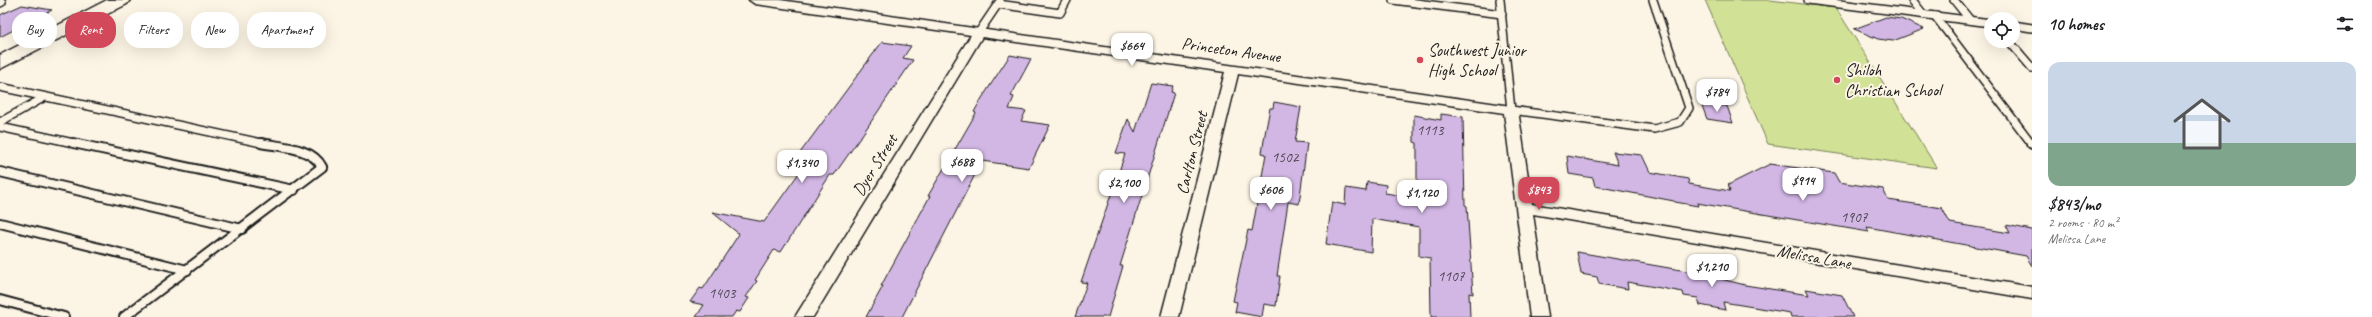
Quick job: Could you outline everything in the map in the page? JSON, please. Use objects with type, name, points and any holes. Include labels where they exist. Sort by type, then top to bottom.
[{"type":"street","points":[[0,63],[121,0]]},
{"type":"street","name":"Princeton Avenue","points":[[755,0],[1233,68],[1511,110]]},
{"type":"street","name":"Dyer Street","points":[[804,317],[979,32]]},
{"type":"street","name":"Carlton Street","points":[[1170,317],[1233,68]]},
{"type":"street","points":[[1511,110],[1539,317]]},
{"type":"street","name":"Melissa Lane","points":[[1525,208],[2032,294]]},
{"type":"lane","points":[[979,32],[999,2],[1060,13],[1066,0]]},
{"type":"lane","points":[[1393,0],[1502,14]]},
{"type":"lane","points":[[1500,0],[1511,110],[1654,129],[1674,126],[1685,118],[1689,108],[1653,0]]},
{"type":"lane","points":[[1808,0],[1828,1],[1984,22]]},
{"type":"lane","points":[[1868,0],[1872,8]]},
{"type":"lane","points":[[1912,0],[1922,14]]},
{"type":"lane","points":[[1954,0],[1970,20]]},
{"type":"lane","points":[[1936,16],[2032,144]]},
{"type":"lane","points":[[2020,26],[2032,28]]},
{"type":"lane","points":[[2015,48],[2032,68]]},
{"type":"lane","points":[[0,87],[305,152],[318,158],[322,167],[294,190],[124,317]]},
{"type":"lane","points":[[0,122],[45,97]]},
{"type":"lane","points":[[0,127],[294,190]]},
{"type":"lane","points":[[0,172],[242,228]]},
{"type":"lane","points":[[0,223],[187,270]]},
{"type":"lane","points":[[0,300],[64,317]]},
{"type":"green space","points":[[1705,0],[1770,0],[1836,8],[1937,168],[1768,144]]},
{"type":"building","points":[[22,5],[52,10],[48,12],[12,12],[12,31],[0,37],[0,15]]},
{"type":"building","points":[[1886,17],[1901,19],[1924,29],[1893,41],[1878,39],[1854,29]]},
{"type":"building","points":[[882,42],[911,46],[903,58],[913,60],[834,175],[830,175],[781,252],[774,250],[755,280],[757,281],[746,297],[749,298],[740,312],[736,311],[732,317],[696,317],[704,305],[690,302],[700,288],[703,289],[739,234],[712,212],[764,222],[809,159],[797,157]]},
{"type":"building","points":[[1010,55],[1031,59],[1011,96],[1014,97],[1009,109],[1026,111],[1021,121],[1050,125],[1029,168],[982,161],[902,317],[866,317],[883,286],[881,286],[930,196],[928,196],[976,113],[974,112]]},
{"type":"building","points":[[1151,83],[1173,86],[1171,92],[1174,93],[1120,266],[1123,266],[1108,317],[1075,317],[1087,283],[1081,282],[1125,154],[1116,153],[1128,119],[1135,132]]},
{"type":"building","points":[[1274,102],[1301,107],[1295,142],[1307,143],[1299,204],[1288,202],[1277,276],[1280,276],[1276,306],[1264,304],[1262,317],[1235,312],[1237,302],[1233,301],[1248,230],[1252,231],[1266,154],[1262,153],[1265,134],[1270,108],[1273,108]]},
{"type":"building","points":[[1701,103],[1727,106],[1733,123],[1707,119]]},
{"type":"building","points":[[1441,114],[1463,117],[1465,205],[1467,206],[1473,294],[1469,293],[1470,317],[1431,317],[1430,258],[1419,256],[1419,227],[1372,219],[1371,252],[1326,244],[1332,202],[1345,205],[1346,188],[1366,191],[1367,182],[1386,185],[1385,193],[1417,198],[1417,143],[1414,142],[1414,115],[1441,120]]},
{"type":"building","points":[[1613,152],[1642,155],[1650,172],[1688,179],[1689,184],[1730,191],[1728,185],[1770,164],[1834,173],[1839,182],[1883,189],[1888,200],[1942,208],[1950,223],[2010,233],[2006,225],[2032,230],[2032,266],[2026,256],[1867,227],[1869,232],[1697,203],[1698,206],[1675,202],[1595,186],[1593,178],[1569,174],[1567,156],[1618,165]]},
{"type":"building","points":[[1577,252],[1721,277],[1721,279],[1745,285],[1809,295],[1806,289],[1842,295],[1853,317],[1791,317],[1790,313],[1723,302],[1725,310],[1700,305],[1698,298],[1684,296],[1683,292],[1627,282],[1628,289],[1599,284],[1597,277],[1581,274]]},
{"type":"place","name":"Southwest Junior High School","points":[[1420,60]]},
{"type":"place","name":"Shiloh Christian School","points":[[1837,80]]}]
